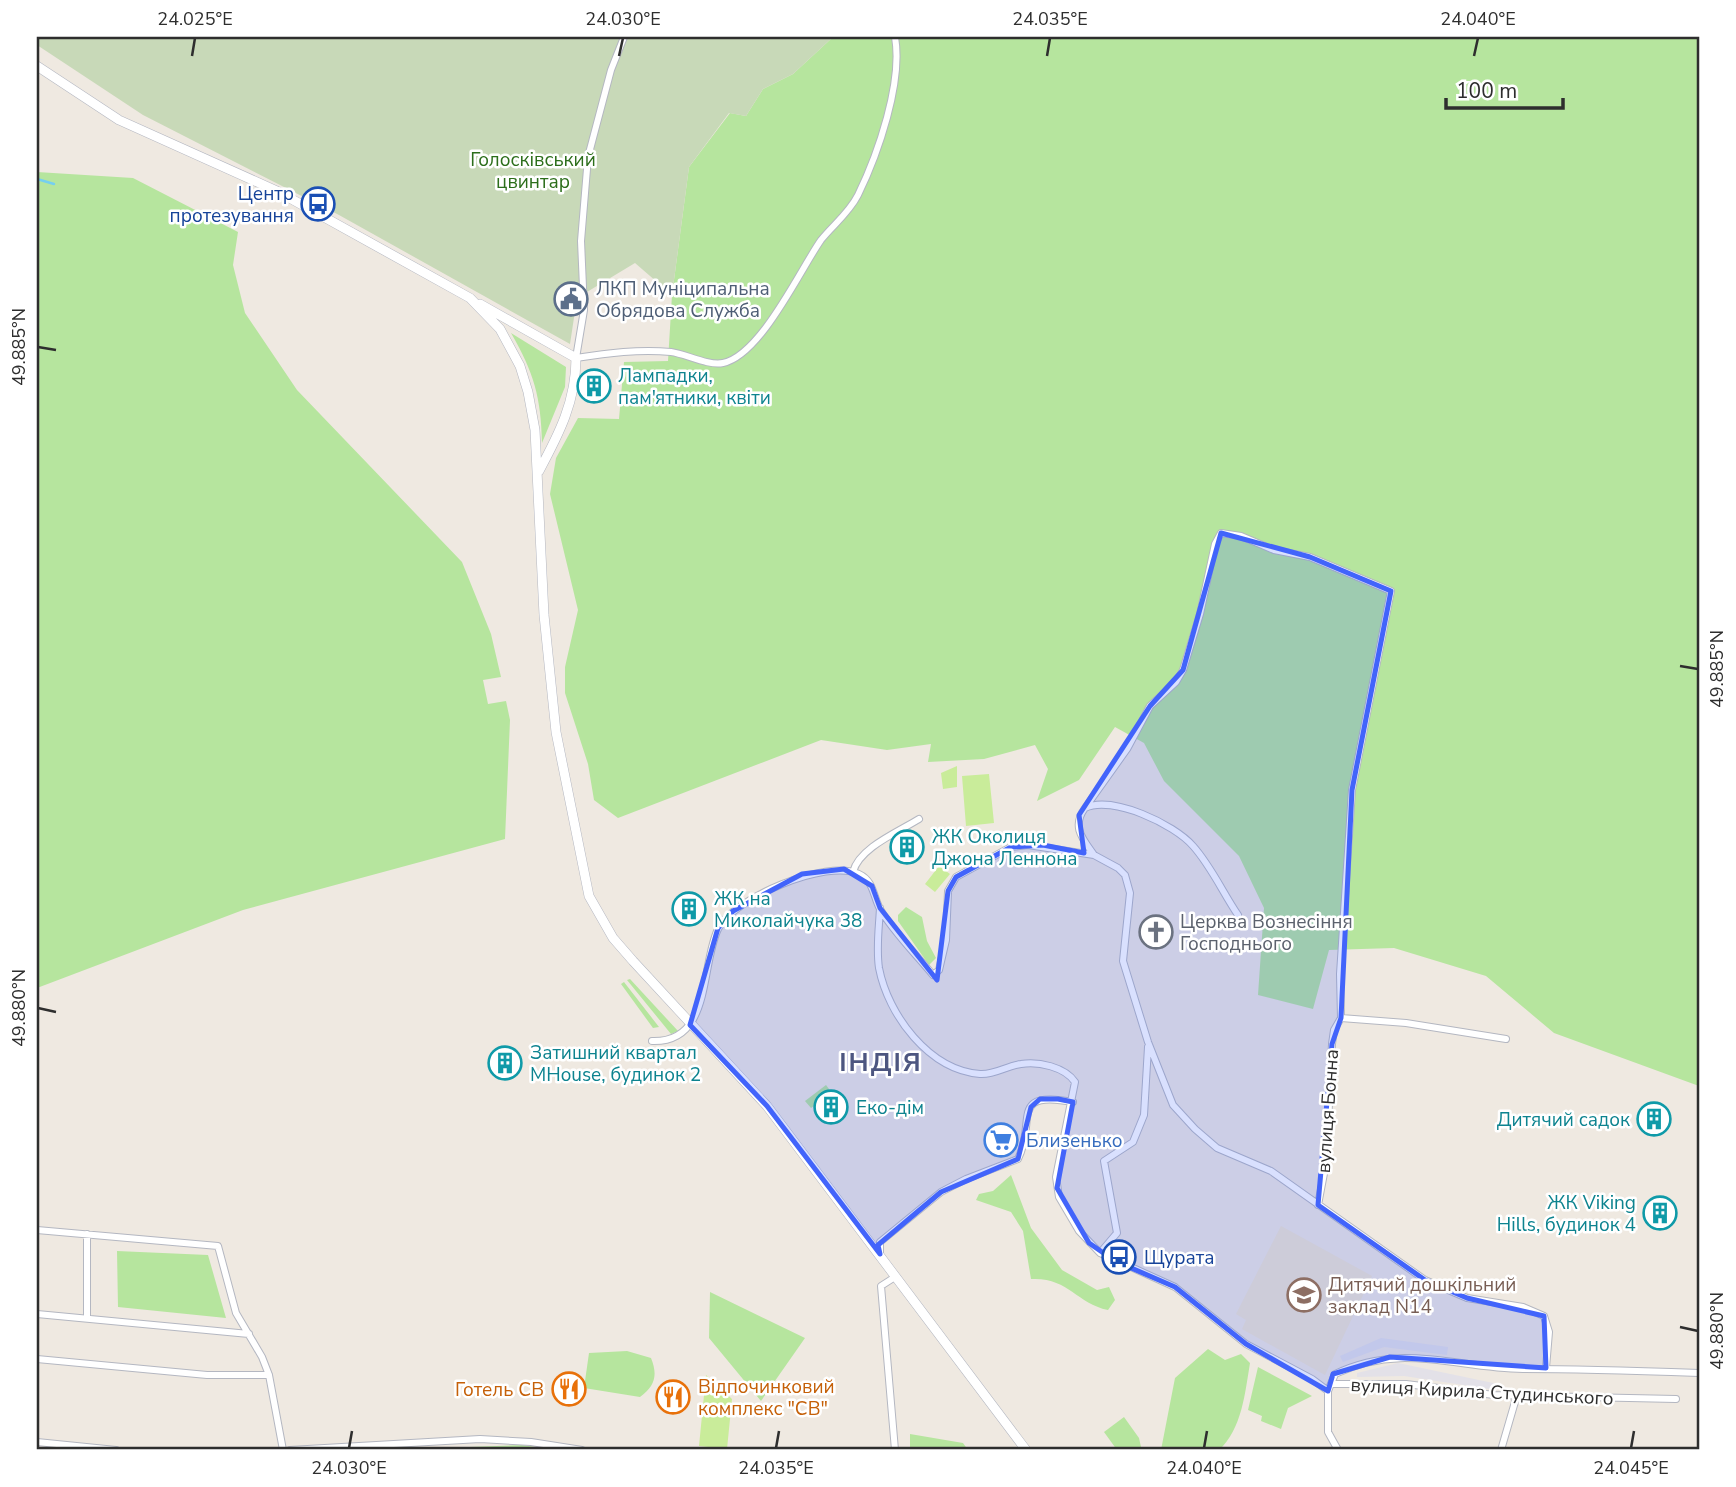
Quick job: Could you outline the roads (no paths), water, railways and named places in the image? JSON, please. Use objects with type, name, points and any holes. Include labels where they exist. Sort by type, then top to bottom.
[{"type":"street","points":[[538,472],[569,412],[574,396],[583,310],[580,241],[588,157],[611,70],[624,37]]},
{"type":"street","points":[[37,66],[119,120],[277,191],[576,358],[647,350],[675,352],[722,363],[748,344],[778,312],[821,240],[856,198],[888,108],[897,73],[895,37]]},
{"type":"street","points":[[470,298],[500,329],[520,366],[528,392],[538,472],[549,678],[584,877],[590,896],[613,938],[690,1026],[766,1106],[1026,1450]]},
{"type":"street","name":"вулиця Бонна","points":[[1085,808],[1127,749],[1150,706],[1176,682],[1183,670],[1200,614],[1215,544],[1221,534],[1241,536],[1274,550],[1310,557],[1391,591],[1352,790],[1340,975],[1341,1018],[1334,1030],[1332,1044],[1326,1163],[1318,1205]]},
{"type":"street","points":[[1094,855],[1079,834],[1077,825],[1085,808],[1095,803],[1110,804],[1158,821],[1192,845],[1238,915]]},
{"type":"street","points":[[853,872],[856,862],[864,854],[919,819]]},
{"type":"street","points":[[652,1041],[672,1038],[690,1026],[699,1009],[718,928],[733,911],[802,874],[830,869],[861,874],[872,886],[880,908],[933,975],[939,971],[946,940],[948,891],[956,877],[1011,847],[1043,845],[1094,855],[1118,868],[1129,883],[1130,909],[1123,961],[1148,1042],[1173,1105],[1217,1148],[1266,1168],[1425,1280],[1467,1298],[1523,1307],[1544,1316],[1549,1332],[1546,1368]]},
{"type":"street","points":[[880,908],[878,949],[884,986],[891,1004],[928,1051],[950,1067],[978,1074],[989,1074],[1025,1063],[1051,1067],[1075,1082],[1058,1166],[1057,1188],[1072,1222],[1100,1253],[1175,1287],[1246,1344],[1330,1388]]},
{"type":"street","points":[[1341,1018],[1406,1023],[1506,1039]]},
{"type":"street","points":[[1100,1253],[1117,1233],[1104,1161],[1133,1142],[1144,1115],[1148,1042]]},
{"type":"street","points":[[880,1254],[878,1247],[886,1236],[941,1192],[966,1179],[1018,1159],[1028,1114],[1035,1102],[1045,1097],[1073,1102]]},
{"type":"street","points":[[37,1230],[77,1231],[218,1246],[236,1313],[269,1375],[284,1450]]},
{"type":"street","points":[[87,1234],[87,1317]]},
{"type":"street","points":[[895,1277],[881,1286],[895,1450]]},
{"type":"street","points":[[37,1314],[248,1334]]},
{"type":"street","points":[[1338,1450],[1328,1433],[1330,1388],[1335,1374],[1390,1357],[1421,1357],[1522,1369],[1699,1373]]},
{"type":"street","points":[[37,1359],[206,1375],[269,1375]]},
{"type":"street","name":"вулиця Кирила Студинського","points":[[1330,1388],[1406,1384],[1517,1395],[1676,1399]]},
{"type":"street","points":[[1501,1450],[1517,1395]]},
{"type":"street","points":[[290,1450],[480,1438],[582,1450]]},
{"type":"street","points":[[37,1442],[116,1450]]},
{"type":"waterway","points":[[37,179],[54,184]]},
{"type":"place","name":"Центр протезування","points":[[318,204]]},
{"type":"place","name":"ЛКП Муніципальна Обрядова Служба","points":[[571,299]]},
{"type":"place","name":"Лампадки, пам'ятники, квіти","points":[[594,386]]},
{"type":"place","name":"ЖК Околиця Джона Леннона","points":[[907,847]]},
{"type":"place","name":"ЖК на Миколайчука 38","points":[[689,909]]},
{"type":"place","name":"Церква Вознесіння Господнього","points":[[1156,932]]},
{"type":"place","name":"Затишний квартал MHouse, будинок 2","points":[[505,1063]]},
{"type":"place","name":"Еко-дім","points":[[831,1107]]},
{"type":"place","name":"Дитячий садок","points":[[1654,1119]]},
{"type":"place","name":"Близенько","points":[[1001,1140]]},
{"type":"place","name":"ЖК Viking Hills, будинок 4","points":[[1660,1213]]},
{"type":"place","name":"Щурата","points":[[1119,1257]]},
{"type":"place","name":"Дитячий дошкільний заклад N14","points":[[1304,1295]]},
{"type":"place","name":"Готель СВ","points":[[569,1389]]},
{"type":"place","name":"Відпочинковий комплекс \"СВ\"","points":[[673,1397]]},
{"type":"district","name":"ІНДІЯ","points":[[881,1062]]},
{"type":"park label","name":"Голосківський цвинтар","points":[[533,170]]}]
